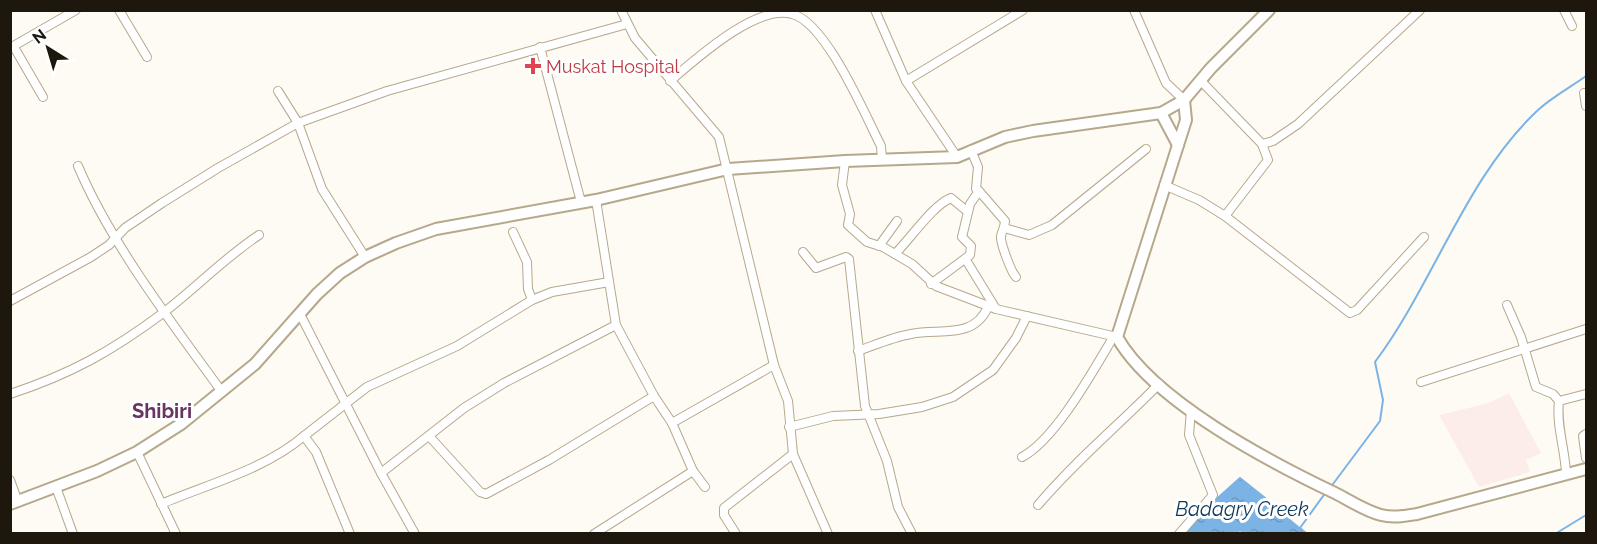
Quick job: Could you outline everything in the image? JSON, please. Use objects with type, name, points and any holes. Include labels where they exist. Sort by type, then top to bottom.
[{"type":"main road","points":[[14,503],[137,452],[181,424],[255,364],[340,273],[365,257],[436,229],[596,200],[728,169],[845,161],[957,157],[971,150],[1033,130],[1161,113],[1184,100],[1269,10]]},
{"type":"main road","points":[[1184,100],[1186,120],[1116,336],[1135,361],[1159,384],[1191,410],[1298,476],[1380,515],[1397,517],[1587,468]]},
{"type":"main road","points":[[1161,113],[1178,145]]},
{"type":"street","points":[[43,98],[12,47],[76,10]]},
{"type":"street","points":[[119,10],[147,57]]},
{"type":"street","points":[[621,10],[635,38],[719,136],[774,365],[788,401],[793,454],[828,534]]},
{"type":"street","points":[[874,10],[906,81],[957,157]]},
{"type":"street","points":[[906,81],[1023,10]]},
{"type":"street","points":[[1134,10],[1166,83],[1184,100]]},
{"type":"street","points":[[1262,144],[1273,141],[1298,124],[1420,10]]},
{"type":"street","points":[[1564,10],[1572,26]]},
{"type":"street","points":[[670,81],[732,30],[768,16],[792,14],[816,28],[828,45],[880,146],[882,160]]},
{"type":"street","points":[[10,301],[91,257],[125,228],[218,168],[298,123],[387,91],[460,73],[540,47],[627,24]]},
{"type":"street","points":[[540,47],[581,202]]},
{"type":"street","points":[[1201,81],[1262,144],[1268,160],[1225,216]]},
{"type":"street","points":[[278,91],[298,123],[322,189],[365,257]]},
{"type":"street","points":[[1584,93],[1587,106]]},
{"type":"street","points":[[1005,228],[1029,235],[1052,225],[1146,148]]},
{"type":"street","points":[[971,150],[978,167],[976,189],[1005,221],[1002,240],[1007,251],[1008,268],[1016,277]]},
{"type":"street","points":[[845,161],[842,185],[850,214],[848,225],[867,242],[896,254],[912,264],[931,284],[992,308],[1116,336],[1064,415],[1038,444],[1022,457]]},
{"type":"street","points":[[78,166],[91,197],[164,312],[222,392]]},
{"type":"street","points":[[1164,185],[1199,200],[1225,216],[1350,313],[1357,310],[1424,237]]},
{"type":"street","points":[[931,284],[970,255],[971,246],[962,237],[968,212],[980,191]]},
{"type":"street","points":[[896,254],[916,233],[927,216],[947,200],[951,198],[968,212]]},
{"type":"street","points":[[596,200],[616,324],[654,396],[672,423],[693,471],[705,487]]},
{"type":"street","points":[[879,246],[897,221]]},
{"type":"street","points":[[513,232],[525,256],[532,300]]},
{"type":"street","points":[[10,394],[86,365],[164,312],[226,259],[259,235]]},
{"type":"street","points":[[803,252],[816,268],[849,259],[862,392],[868,414],[887,460],[898,507],[912,534]]},
{"type":"street","points":[[966,260],[992,308]]},
{"type":"street","points":[[161,504],[242,472],[295,444],[367,387],[457,346],[532,300],[552,292],[609,282]]},
{"type":"street","points":[[1507,305],[1536,387],[1553,394],[1558,401],[1557,415],[1566,473]]},
{"type":"street","points":[[858,351],[912,333],[964,329],[976,325],[992,308]]},
{"type":"street","points":[[300,314],[381,473],[415,534]]},
{"type":"street","points":[[789,427],[833,416],[922,407],[953,397],[993,370],[1016,338],[1027,316]]},
{"type":"street","points":[[381,473],[464,408],[504,383],[616,324]]},
{"type":"street","points":[[1421,382],[1587,329]]},
{"type":"street","points":[[672,423],[774,365]]},
{"type":"street","points":[[1038,505],[1069,468],[1128,416],[1159,384]]},
{"type":"street","points":[[1558,401],[1587,394]]},
{"type":"street","points":[[429,436],[480,492],[486,494],[549,460],[654,396]]},
{"type":"street","points":[[1179,534],[1213,495],[1189,435],[1191,410]]},
{"type":"street","points":[[1587,434],[1583,436],[1587,458]]},
{"type":"street","points":[[304,436],[316,452],[350,534]]},
{"type":"street","points":[[137,452],[176,534]]},
{"type":"street","points":[[736,534],[724,515],[724,508],[793,454]]},
{"type":"street","points":[[594,534],[693,471]]},
{"type":"street","points":[[10,480],[14,503]]},
{"type":"street","points":[[56,487],[73,534]]},
{"type":"shaded area","points":[[1509,393],[1541,453],[1526,460],[1530,472],[1479,487],[1439,415],[1489,403]]},
{"type":"water","name":"Badagry Creek","points":[[1240,478],[1307,533],[1243,534],[1240,531],[1237,534],[1186,534],[1183,528]]},
{"type":"waterway","points":[[1330,488],[1380,421],[1383,400],[1375,362],[1415,299],[1470,198],[1513,137],[1538,110],[1586,76]]},
{"type":"waterway","points":[[1211,504],[1240,478],[1285,514]]},
{"type":"waterway","points":[[1299,534],[1300,528],[1326,492]]},
{"type":"waterway","points":[[1555,534],[1586,515]]},
{"type":"waterway","points":[[1300,528],[1307,534]]},
{"type":"place","name":"Muskat Hospital","points":[[533,66]]},
{"type":"district","name":"Shibiri","points":[[162,411]]}]
